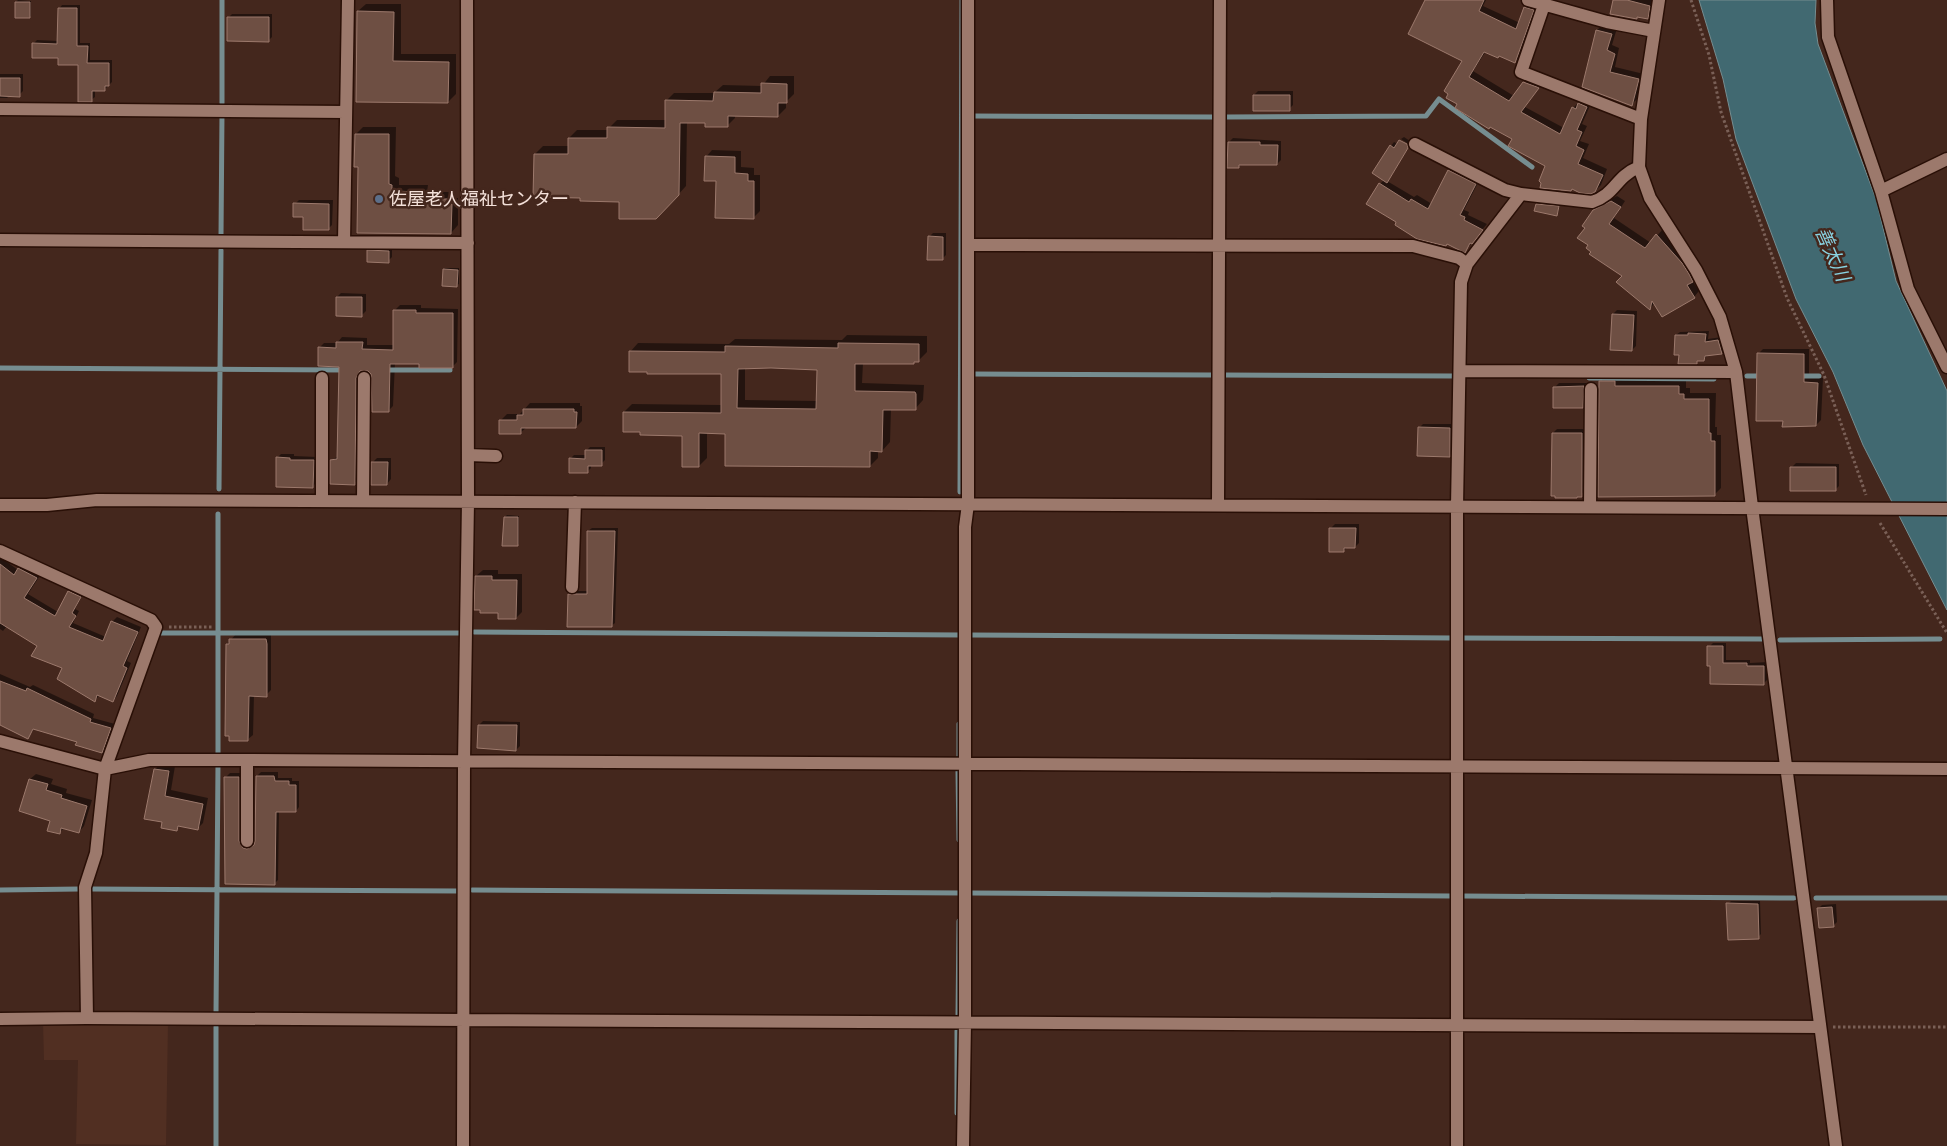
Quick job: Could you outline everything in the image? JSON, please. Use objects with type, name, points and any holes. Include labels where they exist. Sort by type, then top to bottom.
[{"type":"street","points":[[344,242],[348,0]]},
{"type":"street","points":[[463,1146],[464,762],[468,501],[467,0]]},
{"type":"street","points":[[962,1146],[965,1023],[965,527],[968,504],[968,0]]},
{"type":"street","points":[[1218,505],[1220,0]]},
{"type":"street","points":[[1528,0],[1607,22],[1654,31]]},
{"type":"street","points":[[1659,0],[1642,120],[1639,167],[1650,198],[1696,270],[1720,317],[1736,372],[1836,1146]]},
{"type":"street","points":[[1827,0],[1828,37],[1881,191],[1908,289],[1947,366]]},
{"type":"street","points":[[1544,5],[1521,72],[1642,120]]},
{"type":"street","points":[[0,110],[346,112]]},
{"type":"street","points":[[1415,144],[1505,190],[1521,194],[1592,202],[1603,199],[1628,172],[1639,167]]},
{"type":"street","points":[[1881,191],[1947,159]]},
{"type":"street","points":[[1457,1146],[1457,506],[1461,282],[1467,264],[1521,194]]},
{"type":"street","points":[[0,240],[468,243]]},
{"type":"street","points":[[968,245],[1413,246],[1459,258],[1467,264]]},
{"type":"street","points":[[1460,371],[1736,372]]},
{"type":"street","points":[[322,378],[322,501]]},
{"type":"street","points":[[363,501],[364,378]]},
{"type":"street","points":[[1590,507],[1591,389]]},
{"type":"street","points":[[468,455],[496,456]]},
{"type":"street","points":[[0,505],[47,505],[97,500],[1947,509]]},
{"type":"street","points":[[572,587],[575,502]]},
{"type":"street","points":[[0,552],[151,620],[156,627],[105,769],[96,853],[85,887],[87,1018]]},
{"type":"street","points":[[0,741],[105,769],[149,760],[247,760],[1947,770]]},
{"type":"street","points":[[247,760],[247,841]]},
{"type":"street","points":[[0,1019],[1820,1027]]},
{"type":"path","points":[[1691,0],[1710,55],[1721,112],[1787,298],[1824,375],[1871,509],[1947,633]]},
{"type":"path","points":[[156,627],[214,627]]},
{"type":"path","points":[[1820,1027],[1947,1027]]},
{"type":"shaded area","points":[[43,1023],[168,1023],[166,1145],[76,1144],[78,1060],[44,1060]]},
{"type":"water","name":"善太川","points":[[1699,0],[1816,0],[1815,23],[1818,44],[1876,199],[1896,281],[1947,391],[1947,610],[1863,445],[1833,372],[1796,299],[1736,139],[1723,79]]},
{"type":"building","points":[[1425,0],[1484,0],[1479,11],[1516,29],[1524,7],[1534,10],[1515,63],[1484,52],[1469,77],[1509,101],[1523,82],[1539,88],[1521,112],[1560,134],[1572,107],[1576,109],[1578,103],[1587,107],[1577,130],[1582,132],[1576,146],[1584,150],[1578,164],[1603,175],[1595,192],[1591,194],[1580,193],[1572,189],[1571,191],[1540,188],[1541,183],[1539,181],[1545,166],[1508,146],[1512,139],[1490,127],[1489,129],[1455,108],[1457,104],[1446,98],[1448,94],[1444,91],[1462,61],[1408,34]]},
{"type":"building","points":[[1613,0],[1627,0],[1650,6],[1648,19],[1610,14]]},
{"type":"building","points":[[15,2],[30,2],[30,18],[15,18]]},
{"type":"building","points":[[58,8],[77,8],[77,46],[88,46],[87,63],[109,63],[109,86],[105,86],[105,91],[92,91],[92,102],[78,102],[78,65],[58,65],[58,58],[32,58],[32,43],[57,44]]},
{"type":"building","points":[[357,11],[394,12],[393,61],[449,62],[448,103],[356,102]]},
{"type":"building","points":[[227,17],[269,17],[269,42],[227,41]]},
{"type":"building","points":[[1596,30],[1612,34],[1607,50],[1615,54],[1610,72],[1639,79],[1632,106],[1582,87]]},
{"type":"building","points":[[0,78],[20,78],[20,97],[0,96]]},
{"type":"building","points":[[761,83],[787,84],[787,103],[778,103],[778,117],[728,116],[728,127],[705,127],[705,123],[680,123],[679,195],[656,219],[619,219],[619,202],[580,201],[580,198],[533,197],[534,154],[568,154],[568,138],[607,138],[607,127],[665,128],[665,100],[713,101],[714,92],[761,93]]},
{"type":"building","points":[[1253,95],[1290,95],[1290,111],[1253,111]]},
{"type":"building","points":[[355,134],[389,134],[389,184],[392,185],[392,191],[421,192],[421,199],[448,199],[448,204],[452,204],[451,234],[357,233],[358,167],[354,167]]},
{"type":"building","points":[[1399,140],[1407,144],[1408,148],[1387,183],[1372,173],[1390,145],[1394,148]]},
{"type":"building","points":[[1228,142],[1260,142],[1260,145],[1278,145],[1277,165],[1239,165],[1239,168],[1227,168]]},
{"type":"building","points":[[705,156],[735,157],[735,173],[748,174],[748,181],[754,181],[754,219],[715,218],[716,181],[704,181]]},
{"type":"building","points":[[1448,170],[1476,184],[1460,215],[1465,217],[1464,220],[1483,230],[1472,244],[1470,243],[1465,253],[1447,244],[1446,246],[1417,239],[1395,225],[1396,222],[1366,204],[1379,183],[1409,202],[1411,199],[1428,209]]},
{"type":"building","points":[[1611,201],[1621,207],[1609,224],[1645,248],[1656,234],[1682,263],[1689,274],[1693,282],[1687,285],[1695,298],[1662,317],[1652,301],[1650,310],[1616,282],[1622,276],[1589,254],[1591,252],[1586,248],[1588,245],[1577,238],[1585,228],[1582,226],[1593,210]]},
{"type":"building","points":[[293,203],[329,204],[329,230],[303,230],[303,217],[293,217]]},
{"type":"building","points":[[1536,204],[1559,206],[1557,216],[1534,211]]},
{"type":"building","points":[[928,236],[943,237],[943,260],[927,260]]},
{"type":"building","points":[[367,250],[389,251],[389,263],[367,262]]},
{"type":"building","points":[[443,269],[458,270],[457,287],[442,286]]},
{"type":"building","points":[[336,297],[362,297],[362,317],[336,316]]},
{"type":"building","points":[[393,310],[416,310],[416,313],[453,313],[453,368],[419,368],[419,364],[390,364],[389,412],[372,412],[371,374],[368,371],[360,371],[356,378],[355,485],[330,484],[330,460],[337,459],[339,367],[318,366],[318,347],[336,348],[336,342],[363,342],[362,349],[393,350]]},
{"type":"building","points":[[1612,314],[1634,315],[1632,351],[1610,350]]},
{"type":"building","points":[[1688,333],[1706,334],[1705,342],[1718,340],[1722,354],[1705,356],[1704,361],[1697,361],[1697,364],[1678,364],[1679,355],[1674,355],[1675,335],[1688,335]]},
{"type":"building","points":[[838,343],[919,344],[919,362],[914,362],[914,364],[855,364],[855,391],[915,392],[916,394],[916,410],[883,410],[882,452],[870,451],[870,467],[725,466],[725,434],[699,433],[699,467],[682,467],[682,436],[640,435],[640,432],[623,432],[623,412],[721,413],[721,374],[647,374],[647,372],[629,372],[629,351],[725,352],[725,346],[838,348]],"holes":[[[738,369],[817,370],[816,409],[737,408]]]},
{"type":"building","points":[[1757,353],[1804,354],[1804,382],[1818,383],[1816,426],[1782,427],[1783,421],[1756,421]]},
{"type":"building","points":[[1599,381],[1615,381],[1615,386],[1679,386],[1679,394],[1684,394],[1684,399],[1709,399],[1709,433],[1711,433],[1711,441],[1715,441],[1715,496],[1598,497]]},
{"type":"building","points":[[1584,386],[1583,408],[1553,408],[1553,387]]},
{"type":"building","points":[[523,409],[574,409],[574,412],[577,412],[576,428],[521,428],[521,434],[499,434],[499,420],[517,420],[517,415],[523,415]]},
{"type":"building","points":[[1418,427],[1450,428],[1450,457],[1417,456]]},
{"type":"building","points":[[1552,433],[1582,433],[1582,497],[1555,498],[1555,496],[1551,496]]},
{"type":"building","points":[[585,450],[602,450],[602,466],[588,466],[588,473],[569,473],[569,458],[585,459]]},
{"type":"building","points":[[276,457],[290,458],[290,460],[314,460],[313,488],[276,487]]},
{"type":"building","points":[[371,462],[388,462],[387,485],[371,485]]},
{"type":"building","points":[[1790,467],[1836,467],[1836,491],[1790,491]]},
{"type":"building","points":[[504,517],[518,517],[518,546],[502,546]]},
{"type":"building","points":[[1329,528],[1356,528],[1355,548],[1344,548],[1344,552],[1329,552]]},
{"type":"building","points":[[587,531],[615,531],[612,627],[567,627],[568,594],[587,594]]},
{"type":"building","points":[[0,564],[14,575],[18,568],[37,578],[24,598],[55,616],[68,591],[81,597],[72,613],[76,616],[69,627],[103,641],[111,621],[138,632],[123,666],[127,668],[113,702],[97,695],[95,702],[57,679],[62,668],[31,656],[37,646],[0,623]]},
{"type":"building","points":[[475,576],[492,576],[492,580],[517,580],[516,619],[498,619],[498,613],[480,613],[480,610],[474,610]]},
{"type":"building","points":[[229,639],[266,639],[267,644],[267,697],[249,696],[248,741],[229,741],[229,736],[225,736],[226,644],[229,644]]},
{"type":"building","points":[[1707,646],[1723,646],[1723,663],[1747,663],[1747,666],[1764,666],[1764,685],[1710,684],[1710,666],[1707,666]]},
{"type":"building","points":[[0,681],[26,691],[27,688],[91,719],[90,722],[111,728],[102,753],[75,745],[77,742],[33,729],[28,739],[0,725]]},
{"type":"building","points":[[478,725],[517,725],[516,751],[477,748]]},
{"type":"building","points":[[154,769],[169,771],[165,796],[203,804],[198,830],[178,826],[177,831],[161,828],[162,822],[144,819]]},
{"type":"building","points":[[256,776],[274,776],[275,781],[289,781],[289,785],[296,785],[296,812],[276,812],[275,885],[225,884],[224,777],[239,777],[239,841],[243,848],[247,849],[254,845],[255,841]]},
{"type":"building","points":[[29,779],[48,784],[46,790],[62,795],[61,798],[87,806],[79,833],[61,828],[60,834],[47,831],[50,821],[19,811]]},
{"type":"building","points":[[1726,903],[1758,904],[1759,939],[1728,940]]},
{"type":"building","points":[[1832,907],[1834,927],[1819,928],[1817,908]]},
{"type":"waterway","points":[[222,0],[222,103]]},
{"type":"waterway","points":[[960,492],[962,0]]},
{"type":"waterway","points":[[1226,117],[1426,116],[1439,99],[1532,167]]},
{"type":"waterway","points":[[221,236],[222,113]]},
{"type":"waterway","points":[[973,116],[1214,117]]},
{"type":"waterway","points":[[219,489],[221,250]]},
{"type":"waterway","points":[[0,368],[344,370]]},
{"type":"waterway","points":[[385,370],[450,370]]},
{"type":"waterway","points":[[973,374],[1212,375]]},
{"type":"waterway","points":[[1225,375],[1454,376]]},
{"type":"waterway","points":[[1747,376],[1762,376]]},
{"type":"waterway","points":[[1798,376],[1819,376]]},
{"type":"waterway","points":[[1589,378],[1714,379]]},
{"type":"waterway","points":[[218,514],[218,755]]},
{"type":"waterway","points":[[474,632],[961,635]]},
{"type":"waterway","points":[[157,633],[461,633]]},
{"type":"waterway","points":[[971,635],[1453,638]]},
{"type":"waterway","points":[[1464,638],[1762,639]]},
{"type":"waterway","points":[[1780,640],[1940,639]]},
{"type":"waterway","points":[[959,724],[959,756]]},
{"type":"waterway","points":[[216,1014],[218,764]]},
{"type":"waterway","points":[[958,771],[959,840]]},
{"type":"waterway","points":[[0,890],[80,889]]},
{"type":"waterway","points":[[90,889],[459,891]]},
{"type":"waterway","points":[[472,890],[961,893]]},
{"type":"waterway","points":[[970,893],[1451,896]]},
{"type":"waterway","points":[[1464,896],[1794,898]]},
{"type":"waterway","points":[[1816,898],[1947,898]]},
{"type":"waterway","points":[[958,1016],[959,921]]},
{"type":"waterway","points":[[216,1027],[216,1146]]},
{"type":"waterway","points":[[957,1031],[957,1113]]},
{"type":"place","name":"佐屋老人福祉センター","points":[[379,199]]}]
